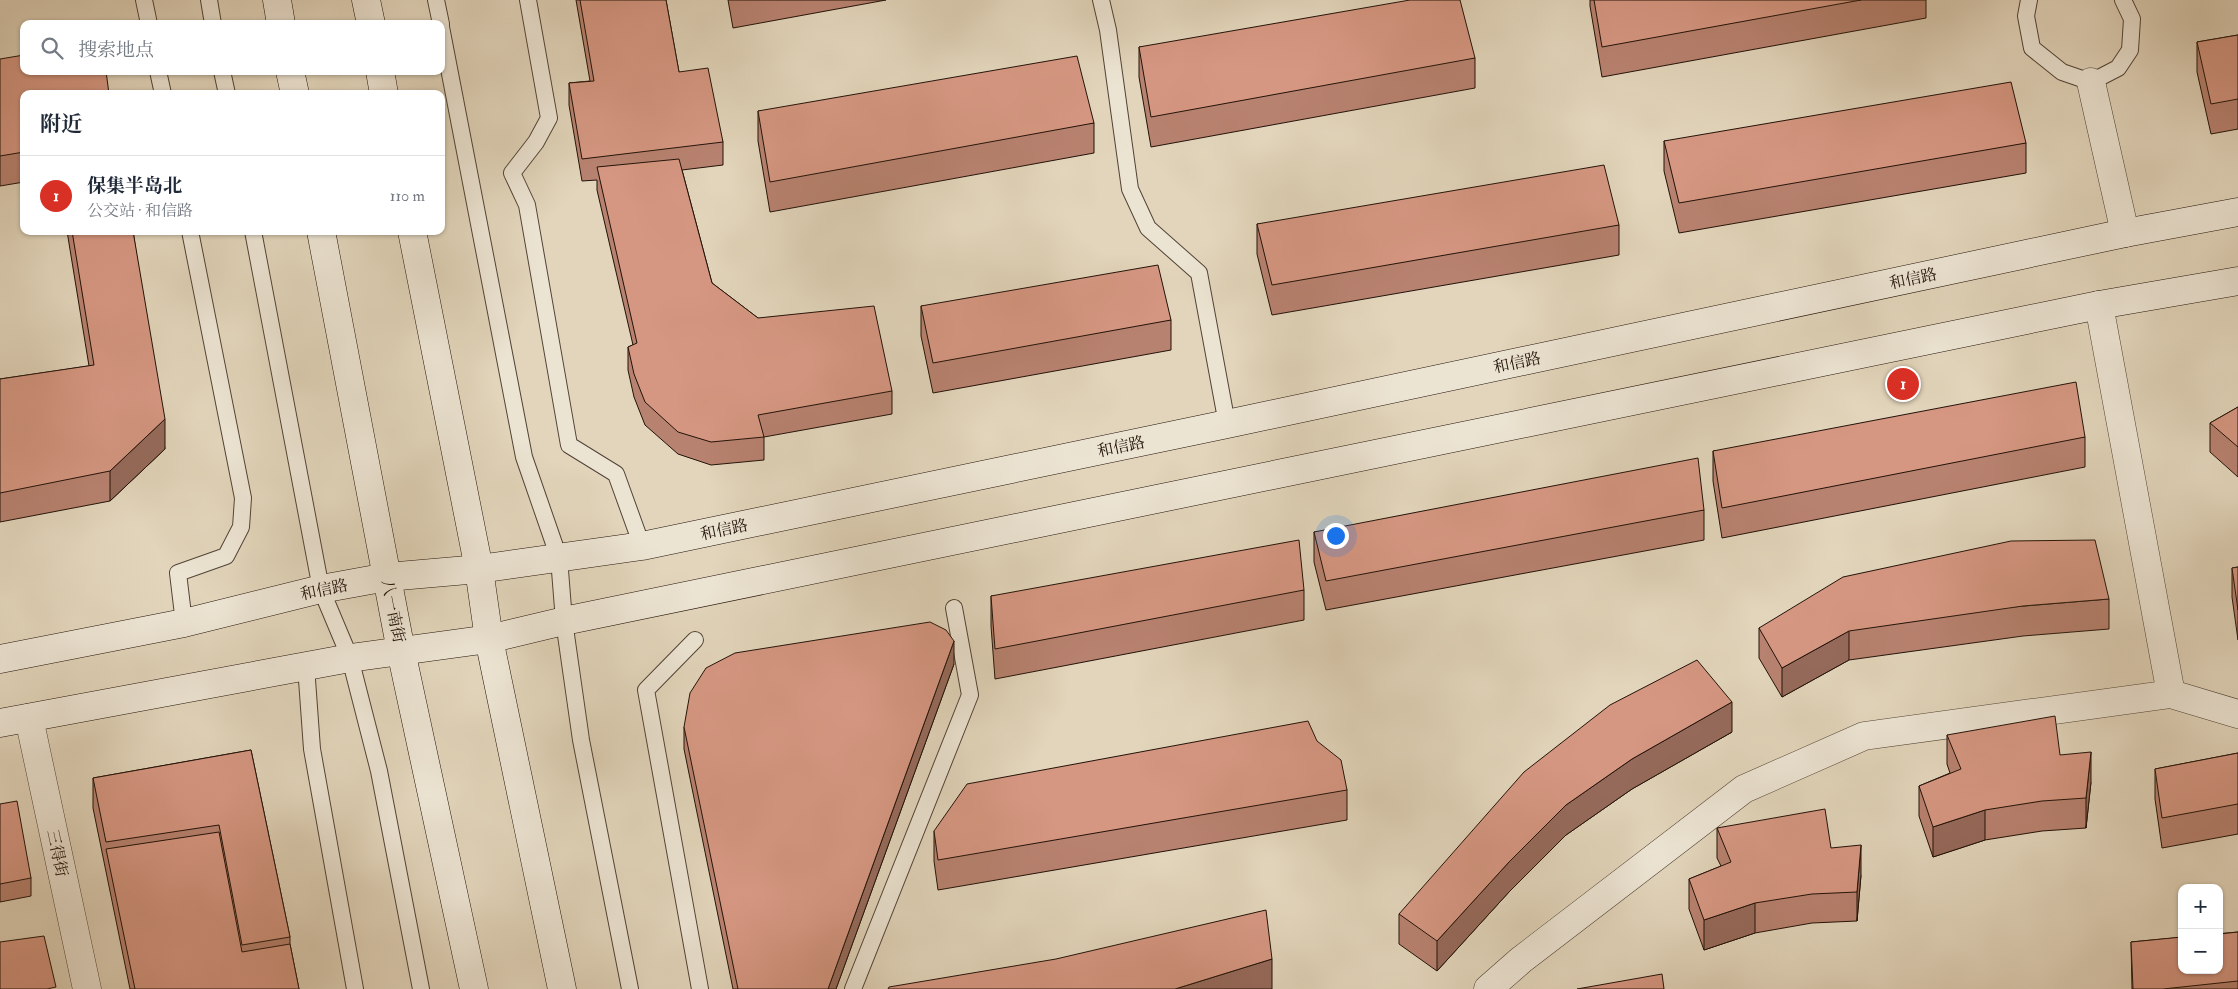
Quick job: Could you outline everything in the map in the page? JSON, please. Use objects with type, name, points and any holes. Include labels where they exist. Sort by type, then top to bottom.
[{"type":"street","points":[[277,0],[280,20]]},
{"type":"street","points":[[366,0],[369,20]]},
{"type":"street","points":[[291,75],[294,90]]},
{"type":"street","points":[[381,75],[383,90]]},
{"type":"street","points":[[2091,82],[2125,232]]},
{"type":"street","name":"和信路","points":[[0,659],[184,623],[320,589],[387,577],[478,569],[642,546],[1227,424],[2125,232],[2238,212]]},
{"type":"street","name":"八一南街","points":[[322,235],[401,651],[474,989]]},
{"type":"street","points":[[413,235],[478,569],[489,639],[562,989]]},
{"type":"street","points":[[0,724],[350,658],[489,639],[564,621],[2099,305],[2238,280]]},
{"type":"street","points":[[2099,305],[2171,694]]},
{"type":"street","points":[[1488,989],[1521,960],[1744,789],[1864,736],[2171,694],[2238,714]]},
{"type":"street","name":"三得街","points":[[29,718],[87,989]]},
{"type":"lane","points":[[144,0],[147,20]]},
{"type":"lane","points":[[209,0],[212,20]]},
{"type":"lane","points":[[436,0],[440,20]]},
{"type":"lane","points":[[528,0],[549,118],[536,142],[512,173],[527,205],[569,446],[616,474],[642,546]]},
{"type":"lane","points":[[1101,0],[1108,30],[1130,189],[1148,228],[1199,273],[1227,424]]},
{"type":"lane","points":[[2029,0],[2026,16],[2032,48],[2062,72],[2091,82],[2118,68],[2130,50],[2132,19],[2124,0]]},
{"type":"lane","points":[[445,46],[524,457],[559,558],[564,621],[581,740],[630,989]]},
{"type":"lane","points":[[159,75],[161,90]]},
{"type":"lane","points":[[223,75],[226,90]]},
{"type":"lane","points":[[184,623],[178,573],[226,556],[241,526],[243,498],[191,235]]},
{"type":"lane","points":[[254,235],[320,589],[350,658],[379,772],[421,989]]},
{"type":"lane","points":[[853,989],[970,695],[954,608]]},
{"type":"lane","points":[[695,640],[646,690],[700,989]]},
{"type":"lane","points":[[306,666],[312,749],[355,989]]},
{"type":"building","points":[[580,0],[666,0],[679,72],[708,68],[723,142],[582,159],[569,83],[594,81]]},
{"type":"building","points":[[1410,0],[1460,0],[1475,58],[1151,117],[1139,47]]},
{"type":"building","points":[[1594,0],[1861,0],[1602,47]]},
{"type":"building","points":[[2238,35],[2238,99],[2211,104],[2197,42]]},
{"type":"building","points":[[20,56],[20,75],[107,75],[108,90],[20,90],[20,153],[0,156],[0,59]]},
{"type":"building","points":[[1077,56],[1094,123],[770,182],[758,111]]},
{"type":"building","points":[[2011,82],[2026,143],[1679,203],[1664,141]]},
{"type":"building","points":[[679,159],[712,283],[758,318],[874,306],[892,391],[758,415],[764,437],[711,442],[678,432],[645,402],[634,374],[628,347],[637,343],[597,167]]},
{"type":"building","points":[[1604,165],[1619,225],[1272,285],[1257,224]]},
{"type":"building","points":[[73,235],[134,235],[165,419],[110,471],[0,493],[0,379],[94,365]]},
{"type":"building","points":[[1158,265],[1171,320],[933,363],[921,306]]},
{"type":"building","points":[[2076,382],[2085,437],[1722,508],[1713,451]]},
{"type":"building","points":[[2238,407],[2238,447],[2210,423]]},
{"type":"building","points":[[1698,458],[1704,510],[1326,581],[1314,532]]},
{"type":"building","points":[[1299,540],[1304,590],[995,649],[991,596]]},
{"type":"building","points":[[2095,540],[2109,599],[2023,606],[1849,631],[1782,668],[1759,628],[1843,577],[2011,541]]},
{"type":"building","points":[[2238,567],[2238,610],[2232,568]]},
{"type":"building","points":[[930,622],[946,630],[954,641],[828,989],[738,989],[684,727],[690,693],[706,668],[735,653]]},
{"type":"building","points":[[1697,660],[1732,702],[1632,759],[1566,805],[1509,862],[1437,941],[1399,914],[1524,772],[1610,705]]},
{"type":"building","points":[[2055,716],[2060,755],[2091,752],[2086,798],[2042,801],[1985,810],[1933,827],[1919,786],[1961,769],[1947,735]]},
{"type":"building","points":[[1308,721],[1317,741],[1341,760],[1347,790],[938,860],[934,831],[967,784]]},
{"type":"building","points":[[251,750],[290,937],[242,945],[219,825],[106,842],[93,778]]},
{"type":"building","points":[[2238,753],[2238,804],[2162,818],[2155,769]]},
{"type":"building","points":[[17,801],[31,878],[0,884],[0,804]]},
{"type":"building","points":[[1825,809],[1831,848],[1861,845],[1857,892],[1812,894],[1755,903],[1704,920],[1689,879],[1731,862],[1717,828]]},
{"type":"building","points":[[219,832],[242,952],[290,944],[299,989],[135,989],[106,849]]},
{"type":"building","points":[[1266,910],[1272,959],[1175,989],[888,989],[889,987],[1056,959]]},
{"type":"building","points":[[2238,932],[2238,981],[2163,989],[2133,989],[2131,942],[2178,937],[2178,974],[2223,974],[2223,934]]},
{"type":"building","points":[[44,936],[56,987],[47,989],[0,989],[0,942]]},
{"type":"building","points":[[1662,974],[1664,989],[1577,989]]},
{"type":"place","name":"保集半岛北","points":[[1903,384]]}]
